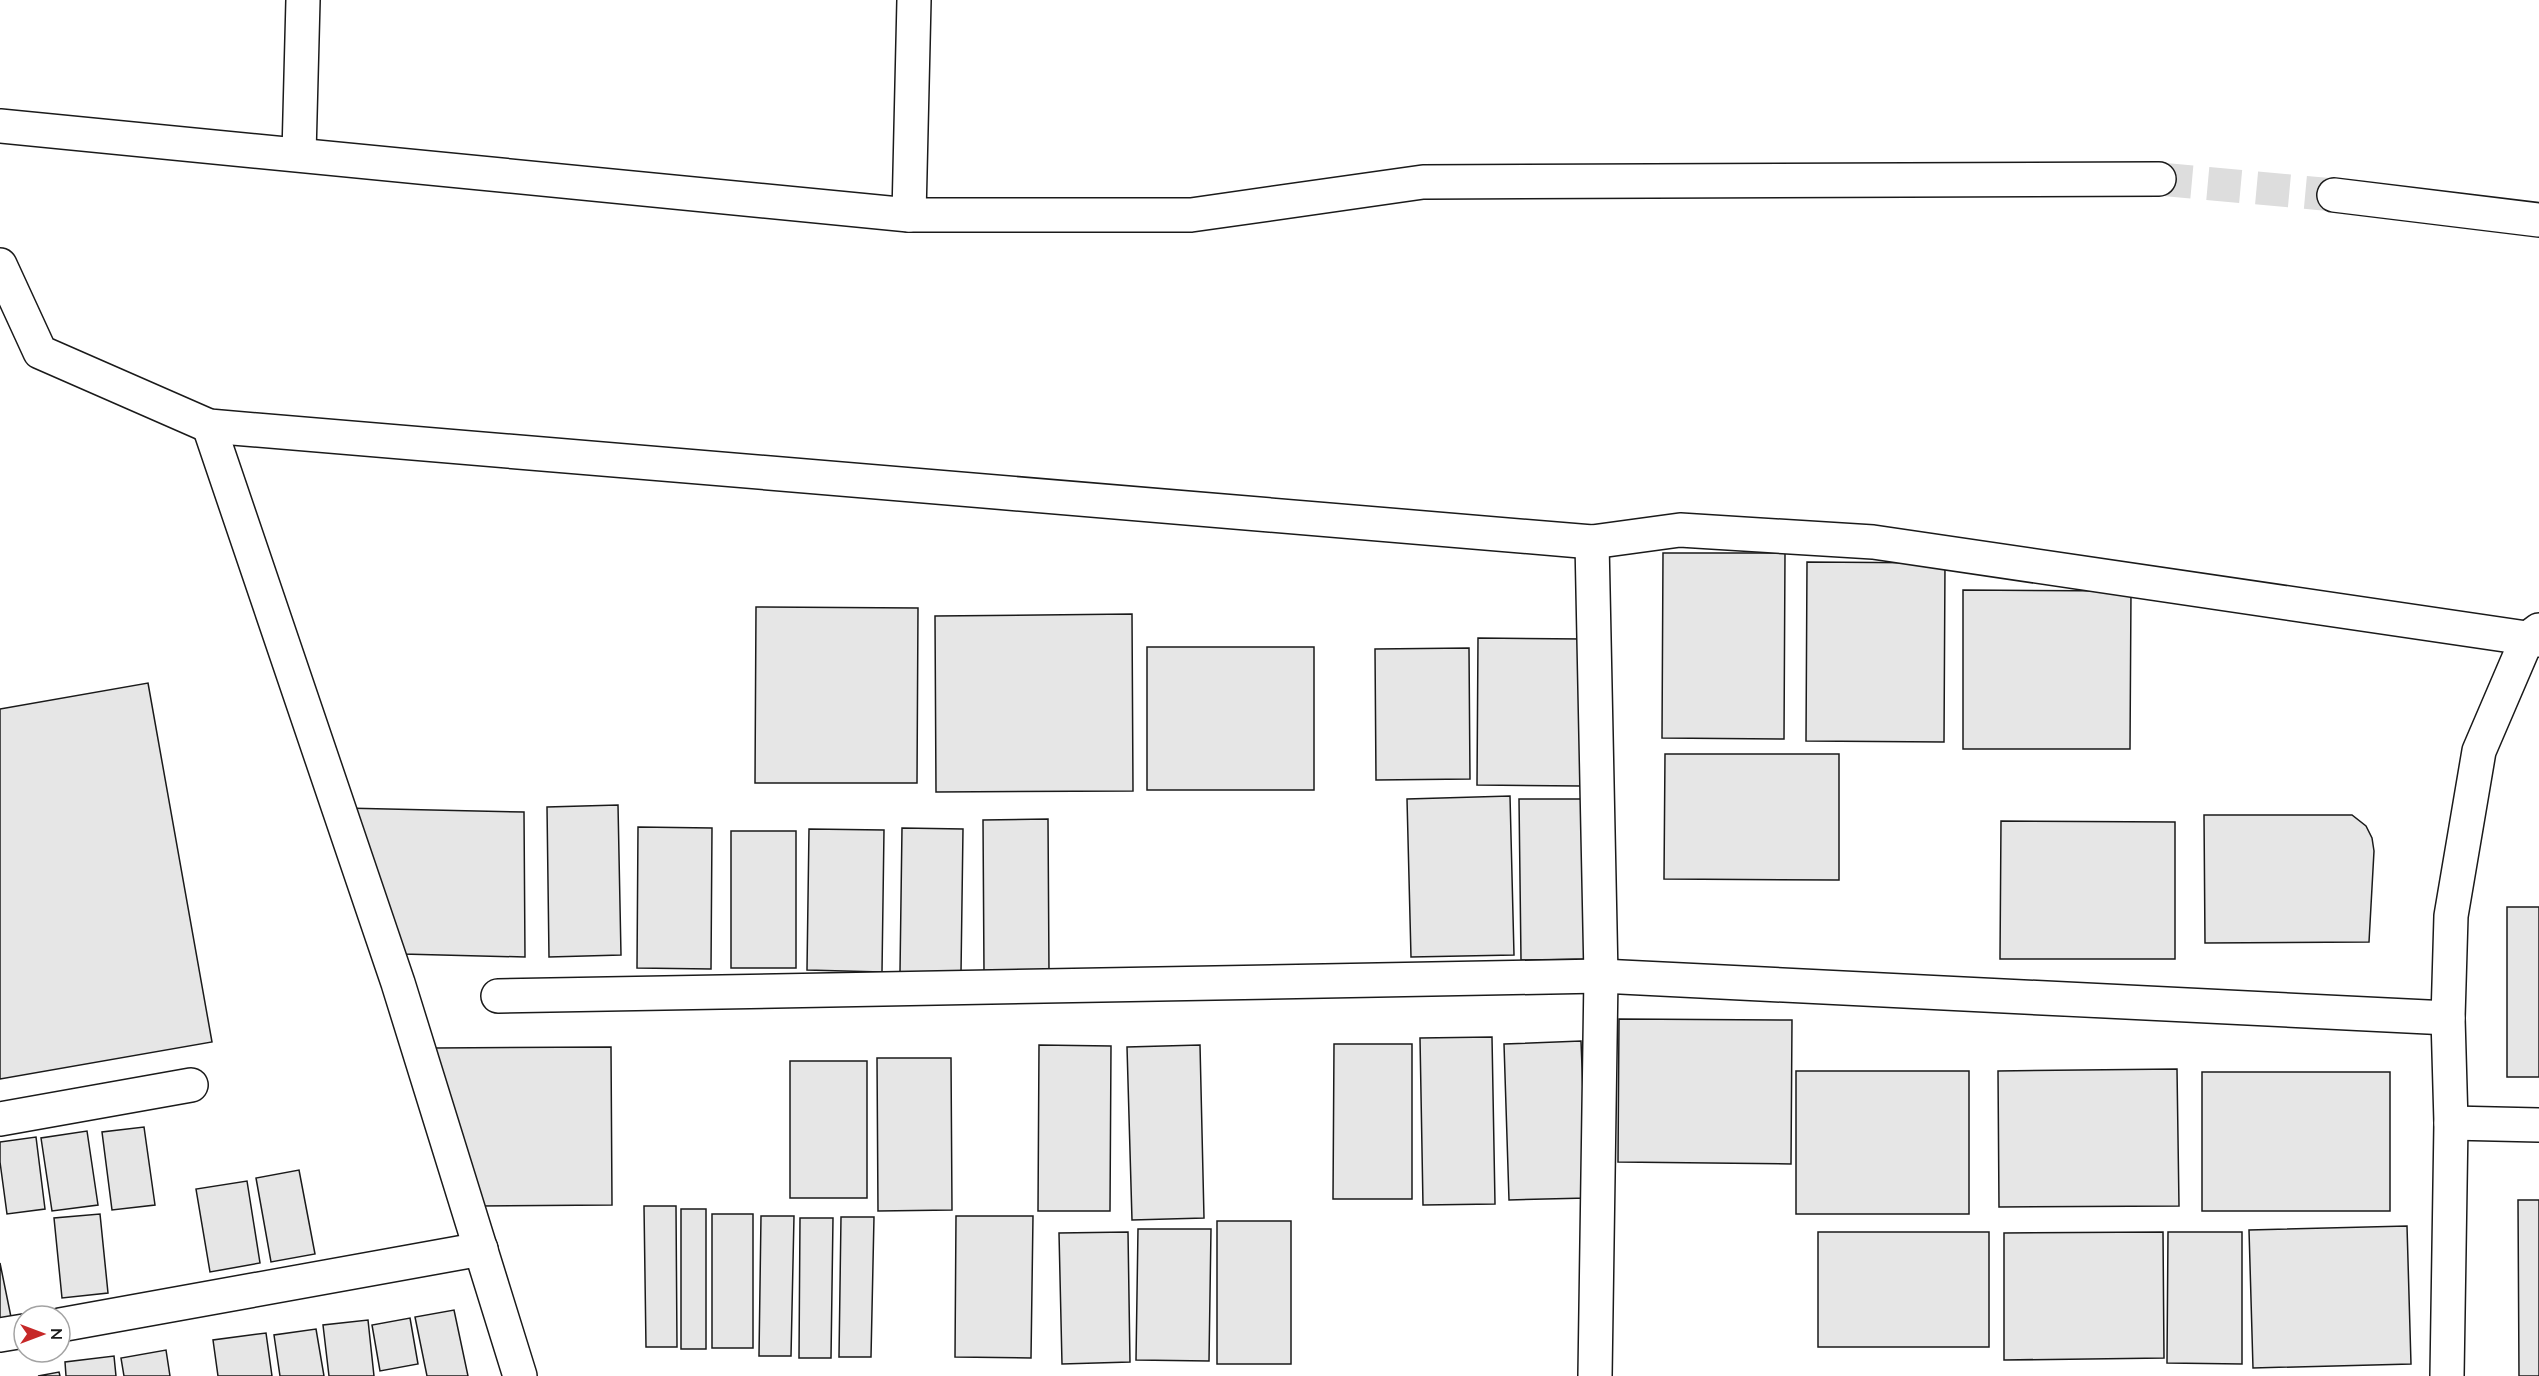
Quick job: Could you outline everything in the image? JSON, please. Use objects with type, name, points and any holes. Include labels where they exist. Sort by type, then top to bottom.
[{"type":"street","points":[[299,154],[303,0]]},
{"type":"street","points":[[909,214],[914,0]]},
{"type":"street","points":[[0,126],[909,214],[1191,215],[1423,182],[2159,179]]},
{"type":"street","points":[[2334,195],[2539,220]]},
{"type":"street","points":[[0,265],[40,352],[208,426],[1592,542],[1680,530],[1873,542],[2535,637],[2479,752],[2451,916],[2448,1018],[2451,1124],[2447,1376]]},
{"type":"street","points":[[208,426],[398,983],[520,1376]]},
{"type":"street","points":[[1592,542],[1600,976],[1595,1376]]},
{"type":"street","points":[[498,996],[1600,976],[2448,1018]]},
{"type":"street","points":[[0,1119],[191,1085]]},
{"type":"street","points":[[2451,1124],[2539,1125]]},
{"type":"street","points":[[72,1322],[481,1249]]},
{"type":"building","points":[[1663,553],[1785,553],[1784,739],[1662,738]]},
{"type":"building","points":[[1807,562],[1945,563],[1944,742],[1806,741]]},
{"type":"building","points":[[1963,590],[2131,591],[2130,749],[1963,749]]},
{"type":"building","points":[[756,607],[918,608],[917,783],[755,783]]},
{"type":"building","points":[[1132,614],[1133,791],[936,792],[935,616]]},
{"type":"building","points":[[1478,638],[1583,639],[1581,786],[1477,785]]},
{"type":"building","points":[[1147,647],[1314,647],[1314,790],[1147,790]]},
{"type":"building","points":[[1469,648],[1470,779],[1376,780],[1375,649]]},
{"type":"building","points":[[148,683],[212,1042],[0,1079],[0,709]]},
{"type":"building","points":[[1665,754],[1839,754],[1839,880],[1664,879]]},
{"type":"building","points":[[1510,796],[1514,955],[1411,957],[1407,799]]},
{"type":"building","points":[[1519,799],[1590,799],[1592,959],[1521,960]]},
{"type":"building","points":[[618,805],[621,955],[549,957],[547,807]]},
{"type":"building","points":[[343,808],[524,812],[525,957],[402,954]]},
{"type":"building","points":[[2204,815],[2352,815],[2366,826],[2372,838],[2374,851],[2369,942],[2205,943]]},
{"type":"building","points":[[1048,819],[1049,972],[984,972],[983,820]]},
{"type":"building","points":[[2001,821],[2175,822],[2175,959],[2000,959]]},
{"type":"building","points":[[638,827],[712,828],[711,969],[637,968]]},
{"type":"building","points":[[902,828],[963,829],[961,973],[900,972]]},
{"type":"building","points":[[809,829],[884,830],[882,972],[807,970]]},
{"type":"building","points":[[731,831],[796,831],[796,968],[731,968]]},
{"type":"building","points":[[2507,907],[2539,907],[2539,1077],[2507,1077]]},
{"type":"building","points":[[1619,1019],[1792,1020],[1791,1164],[1618,1162]]},
{"type":"building","points":[[1492,1037],[1495,1204],[1423,1205],[1420,1038]]},
{"type":"building","points":[[1581,1041],[1587,1198],[1509,1200],[1504,1044]]},
{"type":"building","points":[[1334,1044],[1412,1044],[1412,1199],[1333,1199]]},
{"type":"building","points":[[1039,1045],[1111,1046],[1110,1211],[1038,1211]]},
{"type":"building","points":[[1200,1045],[1204,1218],[1132,1220],[1127,1047]]},
{"type":"building","points":[[611,1047],[612,1205],[480,1206],[435,1048]]},
{"type":"building","points":[[877,1058],[951,1058],[952,1210],[878,1211]]},
{"type":"building","points":[[790,1061],[867,1061],[867,1198],[790,1198]]},
{"type":"building","points":[[2177,1069],[2179,1206],[1999,1207],[1998,1071]]},
{"type":"building","points":[[1796,1071],[1969,1071],[1969,1214],[1796,1214]]},
{"type":"building","points":[[2202,1072],[2390,1072],[2390,1211],[2202,1211]]},
{"type":"building","points":[[144,1127],[155,1205],[112,1210],[102,1132]]},
{"type":"building","points":[[87,1131],[98,1205],[52,1211],[41,1138]]},
{"type":"building","points":[[36,1137],[45,1209],[7,1214],[0,1162],[0,1142]]},
{"type":"building","points":[[299,1170],[315,1254],[271,1262],[256,1178]]},
{"type":"building","points":[[247,1181],[260,1263],[210,1272],[196,1189]]},
{"type":"building","points":[[2518,1200],[2539,1200],[2539,1376],[2519,1376]]},
{"type":"building","points":[[644,1206],[676,1206],[677,1347],[646,1347]]},
{"type":"building","points":[[681,1209],[706,1209],[706,1349],[681,1349]]},
{"type":"building","points":[[100,1214],[108,1293],[62,1298],[54,1218]]},
{"type":"building","points":[[712,1214],[753,1214],[753,1348],[712,1348]]},
{"type":"building","points":[[761,1216],[794,1216],[791,1356],[759,1356]]},
{"type":"building","points":[[956,1216],[1033,1216],[1031,1358],[955,1357]]},
{"type":"building","points":[[841,1217],[874,1217],[871,1357],[839,1357]]},
{"type":"building","points":[[800,1218],[833,1218],[831,1358],[799,1358]]},
{"type":"building","points":[[1217,1221],[1291,1221],[1291,1364],[1217,1364]]},
{"type":"building","points":[[2407,1226],[2411,1364],[2253,1368],[2249,1230]]},
{"type":"building","points":[[1138,1229],[1211,1229],[1209,1361],[1136,1360]]},
{"type":"building","points":[[1128,1232],[1130,1362],[1062,1364],[1059,1233]]},
{"type":"building","points":[[1818,1232],[1989,1232],[1989,1347],[1818,1347]]},
{"type":"building","points":[[2163,1232],[2164,1358],[2004,1360],[2004,1233]]},
{"type":"building","points":[[2168,1232],[2242,1232],[2242,1364],[2167,1363]]},
{"type":"building","points":[[0,1263],[11,1317],[0,1319]]},
{"type":"building","points":[[454,1310],[468,1376],[427,1376],[415,1317]]},
{"type":"building","points":[[410,1318],[418,1364],[380,1371],[372,1325]]},
{"type":"building","points":[[368,1320],[374,1376],[329,1376],[323,1325]]},
{"type":"building","points":[[316,1329],[324,1376],[280,1376],[274,1335]]},
{"type":"building","points":[[266,1333],[272,1376],[218,1376],[213,1340]]},
{"type":"building","points":[[166,1350],[170,1376],[124,1376],[121,1358]]},
{"type":"building","points":[[114,1356],[116,1376],[66,1376],[65,1364],[72,1364],[72,1361]]},
{"type":"building","points":[[59,1372],[60,1376],[38,1376]]},
{"type":"tunnel","points":[[2159,179],[2334,195]]}]
